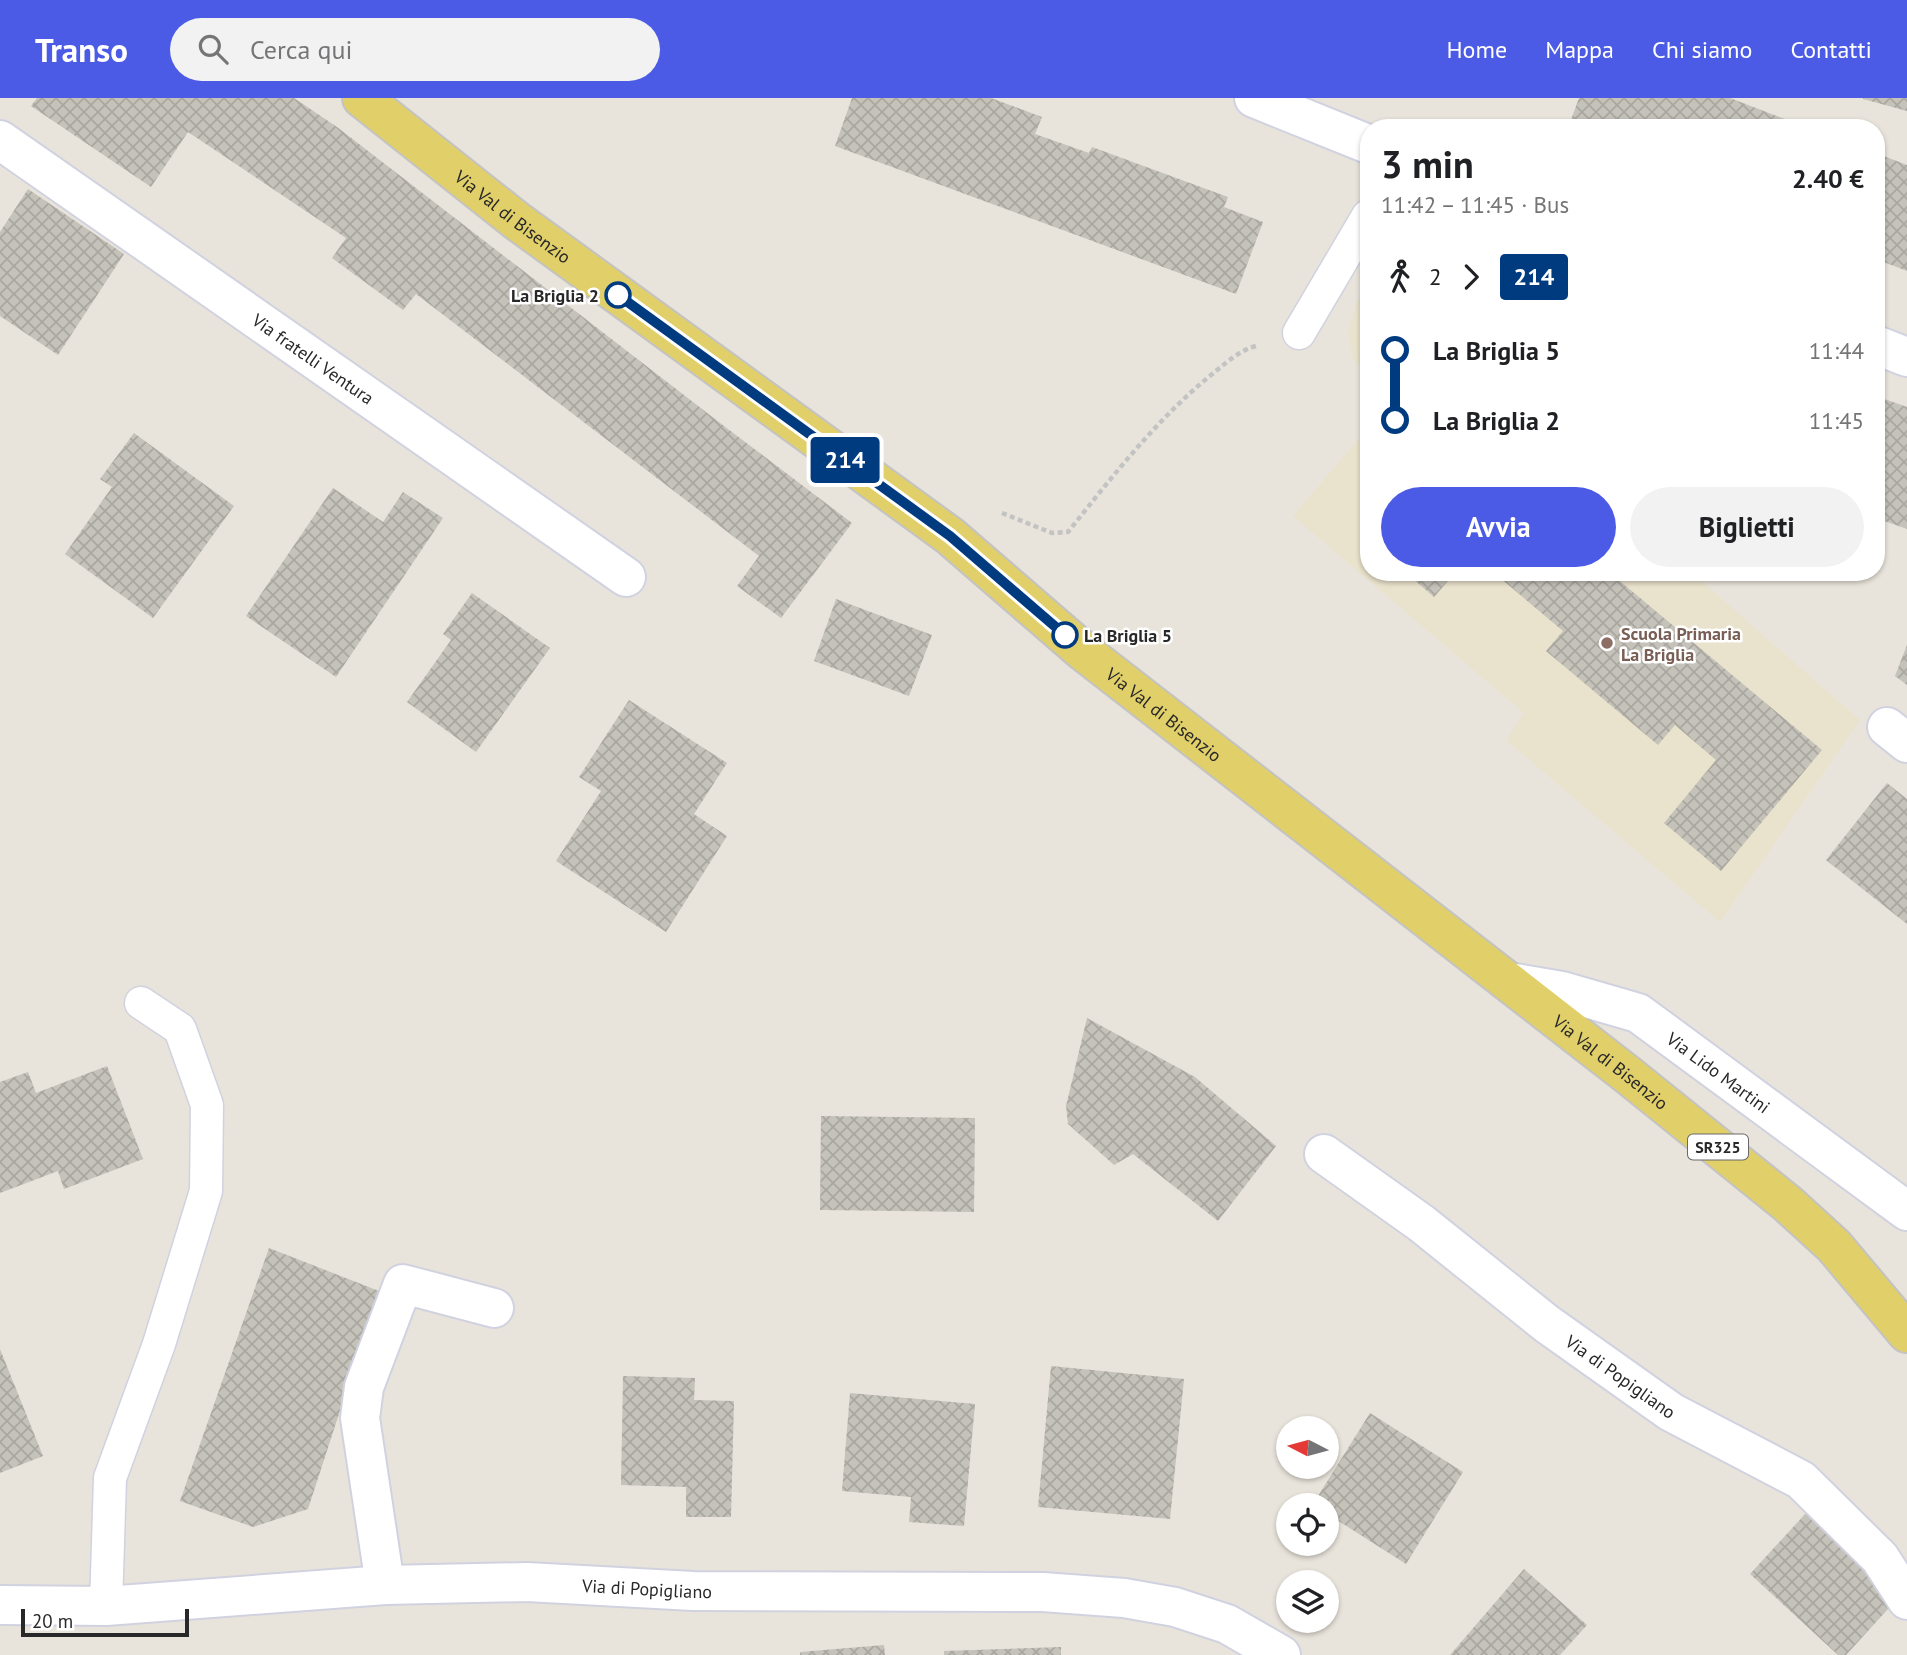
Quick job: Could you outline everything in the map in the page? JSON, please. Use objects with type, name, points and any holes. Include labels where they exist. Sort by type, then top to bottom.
[{"type":"main road","name":"Via Val di Bisenzio","points":[[362,98],[517,221],[950,536],[1084,652],[1628,1075],[1788,1204],[1834,1247],[1907,1333]]},
{"type":"street","points":[[1254,98],[1360,141]]},
{"type":"street","name":"Via fratelli Ventura","points":[[0,140],[626,577]]},
{"type":"street","points":[[1885,348],[1907,357]]},
{"type":"street","name":"Via Lido Martini","points":[[1509,982],[1562,991],[1638,1013],[1907,1211]]},
{"type":"street","name":"Via di Popigliano","points":[[1325,1154],[1421,1223],[1547,1324],[1671,1412],[1801,1480],[1880,1558],[1907,1600]]},
{"type":"street","points":[[385,1585],[360,1418],[363,1387],[403,1284],[494,1308]]},
{"type":"street","name":"Via di Popigliano","points":[[0,1605],[106,1606],[385,1585],[527,1582],[693,1591],[1029,1592],[1124,1598],[1175,1607],[1227,1624],[1281,1655]]},
{"type":"lane","points":[[1300,333],[1360,230]]},
{"type":"lane","points":[[106,1606],[110,1478],[159,1344],[206,1191],[207,1105],[203,1093],[180,1029],[141,1003]]},
{"type":"path","points":[[1001,512],[1052,533],[1068,532],[1126,460],[1186,396],[1242,349]]},
{"type":"shaded area","points":[[1360,298],[1360,366],[1353,359],[1348,334]]},
{"type":"shaded area","name":"Scuola Primaria La Briglia","points":[[1360,437],[1360,573],[1293,516]]},
{"type":"shaded area","name":"Scuola Primaria La Briglia","points":[[1369,581],[1701,581],[1860,720],[1720,922],[1506,740],[1524,713]]},
{"type":"building","points":[[37,98],[294,98],[337,127],[852,523],[781,618],[737,586],[759,556],[416,294],[403,310],[332,258],[346,238],[188,132],[151,187],[31,106]]},
{"type":"building","points":[[852,98],[991,98],[1042,117],[1035,134],[1089,153],[1092,147],[1228,197],[1224,207],[1263,222],[1236,294],[835,146]]},
{"type":"building","points":[[1579,98],[1730,98],[1785,119],[1571,119]]},
{"type":"building","points":[[1907,98],[1907,111],[1863,99]]},
{"type":"building","points":[[1885,156],[1907,165],[1907,271],[1885,262]]},
{"type":"building","points":[[28,189],[124,254],[58,355],[0,316],[0,232]]},
{"type":"building","points":[[1885,399],[1907,407],[1907,529],[1885,521]]},
{"type":"building","points":[[134,433],[234,506],[153,618],[65,554],[112,487],[100,479]]},
{"type":"building","points":[[333,488],[383,522],[403,492],[443,518],[336,677],[246,616]]},
{"type":"building","points":[[1415,581],[1448,581],[1434,597]]},
{"type":"building","points":[[1504,581],[1620,581],[1822,750],[1721,871],[1664,823],[1716,760],[1675,725],[1658,745],[1546,651],[1563,631]]},
{"type":"building","points":[[472,593],[550,648],[476,752],[407,702],[451,640],[443,634]]},
{"type":"building","points":[[836,599],[932,635],[909,696],[814,661]]},
{"type":"building","points":[[1907,645],[1907,685],[1895,676]]},
{"type":"building","points":[[629,700],[727,763],[694,814],[727,836],[666,932],[556,861],[601,791],[579,777]]},
{"type":"building","points":[[1887,783],[1907,799],[1907,924],[1826,860]]},
{"type":"building","points":[[1087,1018],[1195,1077],[1276,1146],[1218,1221],[1133,1154],[1114,1165],[1068,1124],[1066,1106]]},
{"type":"building","points":[[107,1066],[143,1159],[64,1189],[58,1171],[0,1193],[0,1082],[28,1072],[36,1093]]},
{"type":"building","points":[[821,1116],[975,1118],[974,1212],[820,1210]]},
{"type":"building","points":[[269,1248],[379,1291],[308,1509],[253,1527],[180,1501]]},
{"type":"building","points":[[0,1349],[43,1456],[0,1473]]},
{"type":"building","points":[[1051,1366],[1184,1379],[1170,1519],[1038,1507]]},
{"type":"building","points":[[623,1376],[695,1378],[694,1400],[734,1401],[731,1517],[686,1517],[686,1487],[621,1485]]},
{"type":"building","points":[[850,1393],[975,1404],[964,1526],[909,1522],[911,1497],[842,1491]]},
{"type":"building","points":[[1370,1413],[1463,1472],[1406,1564],[1339,1521],[1339,1493],[1320,1493],[1329,1479],[1339,1479],[1339,1462]]},
{"type":"building","points":[[1807,1512],[1899,1597],[1846,1655],[1838,1655],[1750,1574]]},
{"type":"building","points":[[1524,1569],[1587,1625],[1560,1655],[1450,1655]]},
{"type":"building","points":[[884,1645],[885,1655],[800,1655],[800,1652]]},
{"type":"building","points":[[1061,1647],[1061,1655],[944,1655],[944,1651]]},
{"type":"bus line","name":"214","points":[[618,295],[950,536],[1065,635]]},
{"type":"place","name":"La Briglia 2","points":[[618,295]]},
{"type":"place","name":"La Briglia 5","points":[[1065,635]]},
{"type":"place","name":"Scuola Primaria La Briglia","points":[[1607,643]]}]
